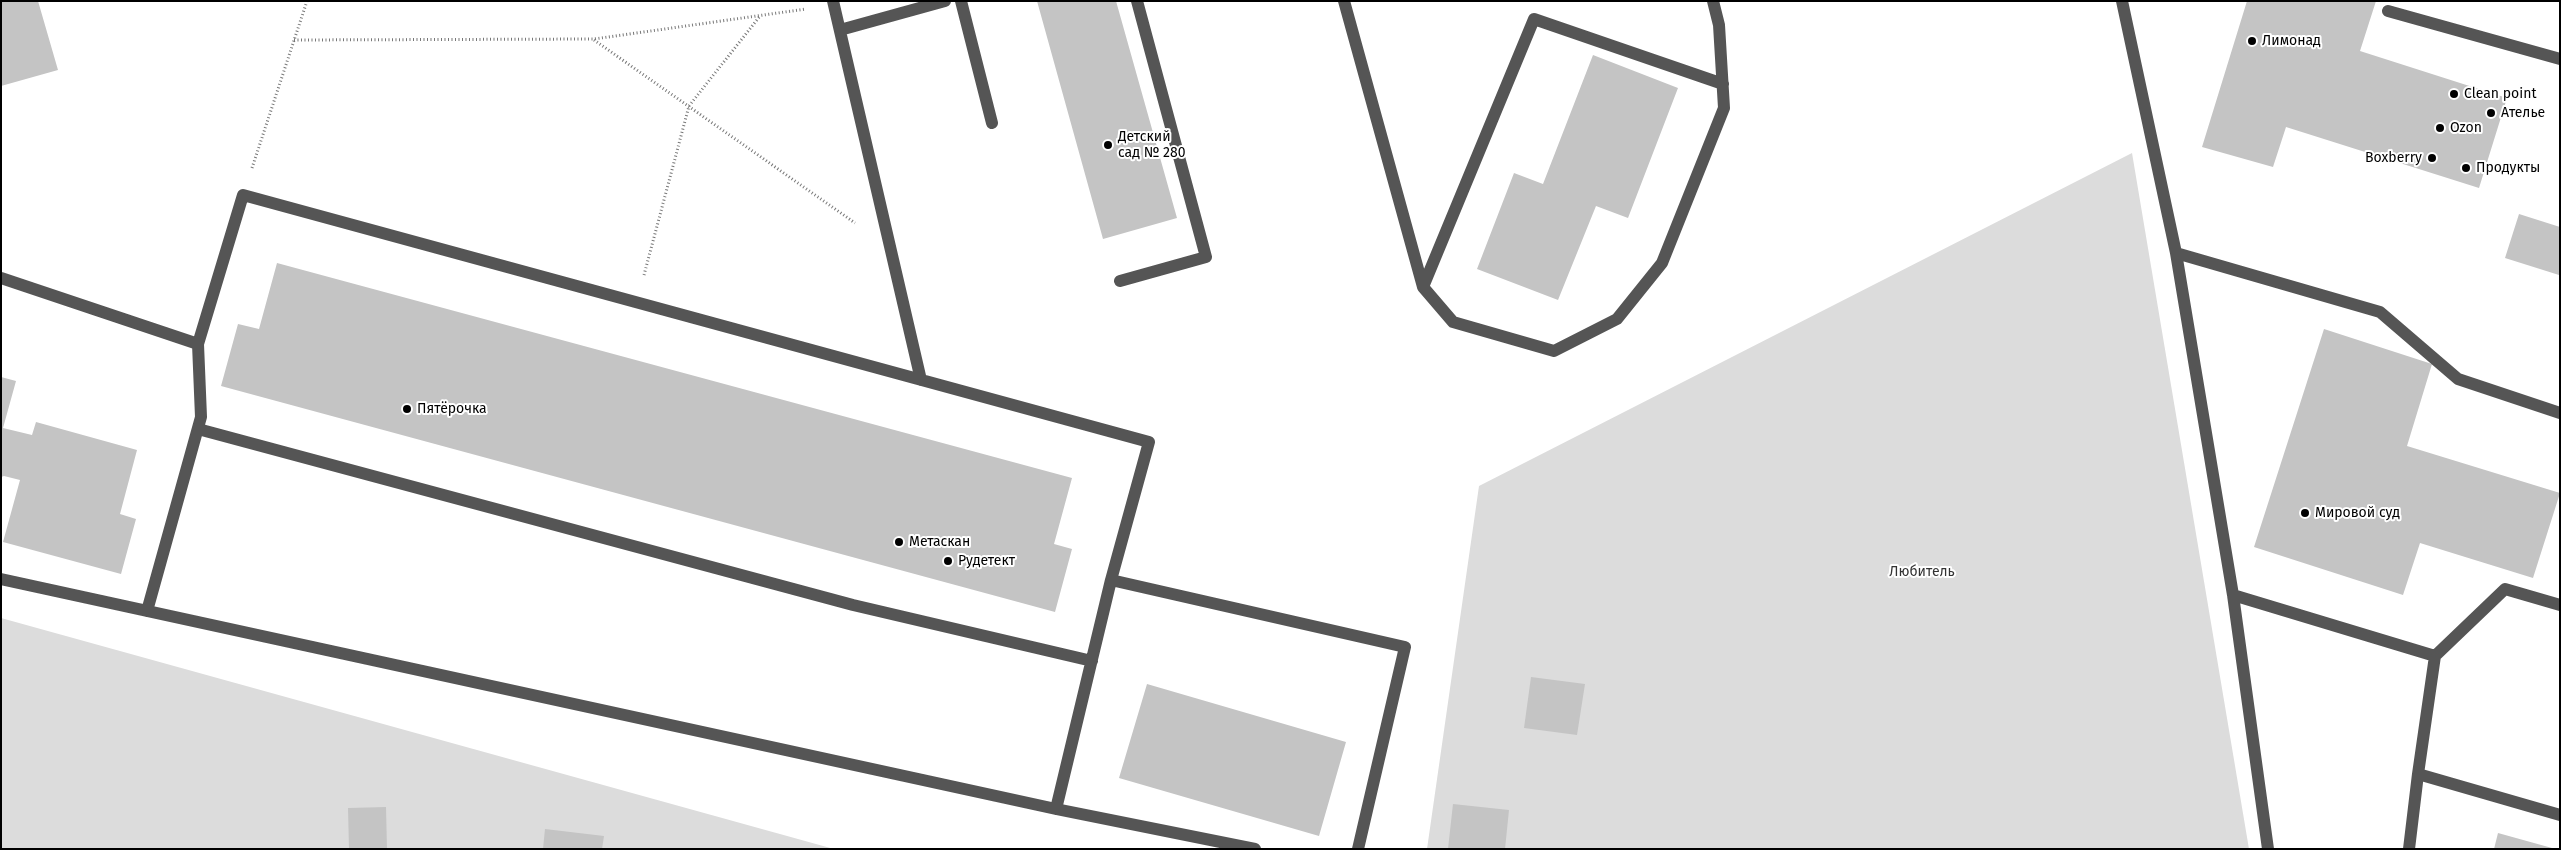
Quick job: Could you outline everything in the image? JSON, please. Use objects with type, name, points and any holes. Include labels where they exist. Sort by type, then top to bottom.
[{"type":"lane","points":[[840,30],[945,1]]},
{"type":"lane","points":[[961,1],[992,123]]},
{"type":"lane","points":[[1120,281],[1206,257],[1137,1]]},
{"type":"lane","points":[[1344,1],[1423,286],[1453,322],[1554,351],[1617,319],[1662,263],[1724,108],[1719,26],[1713,1]]},
{"type":"lane","points":[[2122,1],[2176,253],[2232,595],[2268,849]]},
{"type":"lane","points":[[833,3],[921,380]]},
{"type":"lane","points":[[2388,11],[2560,59]]},
{"type":"lane","points":[[1423,286],[1534,19],[1723,84]]},
{"type":"lane","points":[[147,611],[201,418],[198,344],[243,195],[1149,442],[1111,580],[1056,809]]},
{"type":"lane","points":[[2176,253],[2380,312],[2458,379],[2560,413]]},
{"type":"lane","points":[[1,278],[198,344]]},
{"type":"lane","points":[[198,429],[853,605],[1092,661]]},
{"type":"lane","points":[[1,579],[1056,809],[1255,849]]},
{"type":"lane","points":[[1111,580],[1406,647],[1358,849]]},
{"type":"lane","points":[[2409,849],[2435,656],[2505,589],[2560,604]]},
{"type":"lane","points":[[2232,595],[2435,656]]},
{"type":"lane","points":[[2418,774],[2560,815]]},
{"type":"path","points":[[243,195],[307,1]]},
{"type":"path","points":[[294,40],[594,40],[760,16],[833,3]]},
{"type":"path","points":[[637,302],[689,106],[760,16]]},
{"type":"path","points":[[594,40],[890,247]]},
{"type":"green space","name":"Любитель","points":[[2132,153],[2249,849],[1427,849],[1479,486]]},
{"type":"green space","points":[[1,618],[834,849],[1,849]]},
{"type":"building","points":[[1,1],[38,1],[58,70],[1,86]]},
{"type":"building","points":[[1037,1],[1116,1],[1177,218],[1103,239]]},
{"type":"building","points":[[2247,1],[2376,1],[2360,51],[2507,98],[2479,188],[2286,127],[2273,167],[2202,147]]},
{"type":"building","points":[[1593,55],[1678,88],[1628,218],[1596,206],[1558,300],[1477,269],[1514,173],[1543,184]]},
{"type":"building","points":[[2519,214],[2560,227],[2559,275],[2505,258]]},
{"type":"building","points":[[277,263],[1072,478],[1054,544],[1072,549],[1055,612],[221,386],[238,324],[259,329]]},
{"type":"building","points":[[2324,329],[2432,364],[2407,446],[2560,493],[2533,578],[2420,543],[2403,595],[2254,547]]},
{"type":"building","points":[[1,377],[16,381],[3,428],[32,435],[36,422],[137,450],[120,514],[136,519],[121,574],[3,542],[20,480],[1,477]]},
{"type":"building","points":[[1531,677],[1585,684],[1577,735],[1524,728]]},
{"type":"building","points":[[1147,684],[1346,742],[1319,836],[1119,778]]},
{"type":"building","points":[[1453,804],[1509,810],[1505,849],[1448,849]]},
{"type":"building","points":[[386,807],[387,849],[349,849],[348,808]]},
{"type":"building","points":[[545,829],[604,836],[602,849],[543,849]]},
{"type":"building","points":[[2498,833],[2552,848],[2552,849],[2494,849]]},
{"type":"place","name":"Лимонад","points":[[2252,41]]},
{"type":"place","name":"Clean point","points":[[2454,94]]},
{"type":"place","name":"Ателье","points":[[2491,113]]},
{"type":"place","name":"Ozon","points":[[2440,128]]},
{"type":"place","name":"Детский сад № 280","points":[[1108,145]]},
{"type":"place","name":"Boxberry","points":[[2432,158]]},
{"type":"place","name":"Продукты","points":[[2466,168]]},
{"type":"place","name":"Пятёрочка","points":[[407,409]]},
{"type":"place","name":"Мировой суд","points":[[2305,513]]},
{"type":"place","name":"Метаскан","points":[[899,542]]},
{"type":"place","name":"Рудетект","points":[[948,561]]}]
